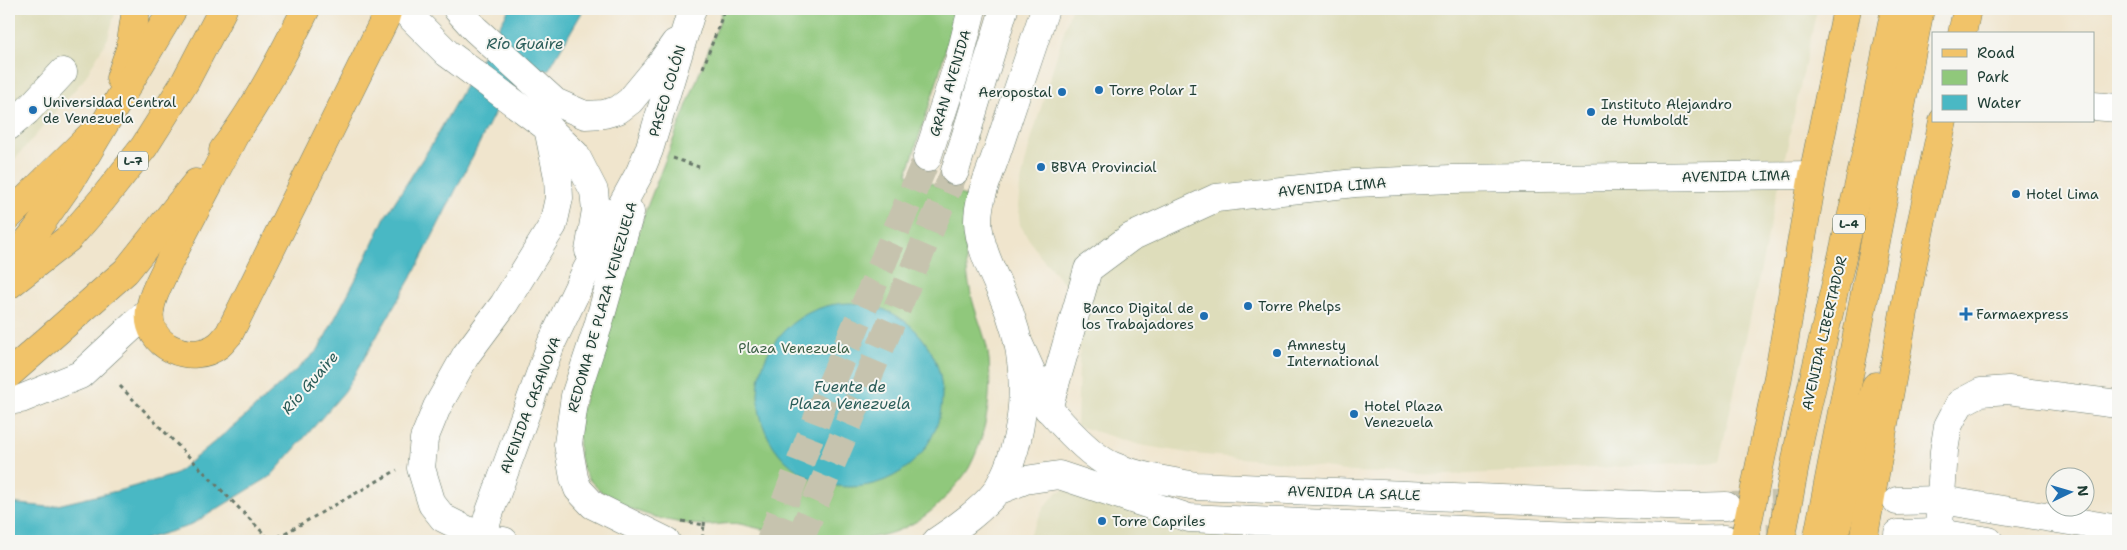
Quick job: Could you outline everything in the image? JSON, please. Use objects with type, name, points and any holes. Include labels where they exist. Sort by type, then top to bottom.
[{"type":"main road","points":[[9,216],[106,120],[130,50],[136,9]]},
{"type":"main road","points":[[9,264],[35,232],[70,182],[174,9]]},
{"type":"main road","name":"L-7","points":[[9,286],[69,238],[144,147],[185,82],[223,9]]},
{"type":"main road","points":[[306,9],[287,48],[234,136],[152,299],[150,310],[153,331],[157,338],[170,349],[181,354],[206,351],[219,345],[229,334],[385,19],[388,9]]},
{"type":"main road","points":[[1735,540],[1778,377],[1813,175],[1847,9]]},
{"type":"main road","name":"AVENIDA LIBERTADOR","points":[[1781,541],[1800,438],[1864,158],[1895,9]]},
{"type":"main road","name":"L-4","points":[[1817,541],[1920,9]]},
{"type":"main road","points":[[1962,32],[1967,9]]},
{"type":"main road","points":[[1863,541],[1913,262],[1943,122]]},
{"type":"main road","points":[[9,374],[126,271],[234,136]]},
{"type":"main road","points":[[1833,541],[1913,262]]},
{"type":"main road","points":[[1773,541],[1780,438],[1778,377]]},
{"type":"street","name":"AVENIDA CASANOVA","points":[[403,9],[447,53],[548,128],[575,154],[594,191],[596,210],[586,271]]},
{"type":"street","points":[[457,9],[475,29],[554,102],[585,115],[604,114],[618,110],[630,101],[658,67],[689,17]]},
{"type":"street","name":"GRAN AVENIDA","points":[[927,158],[958,61],[972,9]]},
{"type":"street","points":[[955,171],[1004,9]]},
{"type":"street","points":[[937,541],[959,532],[975,512],[996,491],[1014,446],[1021,411],[1023,377],[1018,342],[1011,316],[986,256],[978,221],[984,186],[996,158],[1045,9]]},
{"type":"street","name":"PASEO COLÓN","points":[[640,172],[649,150],[689,17]]},
{"type":"street","points":[[9,126],[27,111],[63,72]]},
{"type":"street","points":[[2094,106],[2118,108]]},
{"type":"street","points":[[489,540],[442,518],[432,504],[421,468],[424,439],[437,407],[466,355],[518,283],[553,225],[559,198],[558,177],[548,128]]},
{"type":"street","name":"AVENIDA CASANOVA","points":[[489,540],[489,514],[551,344],[586,271],[640,172]]},
{"type":"street","name":"REDOMA DE PLAZA VENEZUELA","points":[[640,172],[618,257],[575,396],[568,444],[574,478],[578,489],[593,506],[672,531]]},
{"type":"street","name":"AVENIDA LIMA","points":[[1048,408],[1088,269],[1131,237],[1216,198],[1355,183],[1452,179],[1813,175]]},
{"type":"street","points":[[9,401],[21,399],[80,375],[150,310]]},
{"type":"street","points":[[1018,342],[1048,408]]},
{"type":"street","name":"AVENIDA LA SALLE","points":[[1023,377],[1048,408],[1081,443],[1111,465],[1140,476],[1196,486],[1689,507],[1726,506]]},
{"type":"street","points":[[1939,537],[1944,451],[1948,426],[1960,403],[1981,392],[2008,390],[2118,404]]},
{"type":"street","points":[[996,491],[1025,480],[1059,475],[1188,518],[1689,540],[1735,540]]},
{"type":"street","points":[[1897,501],[1942,500],[2118,529]]},
{"type":"street","points":[[1898,534],[1989,541]]},
{"type":"path","points":[[701,74],[725,9]]},
{"type":"path","points":[[120,386],[271,541],[402,468],[421,468]]},
{"type":"path","points":[[702,541],[705,518]]},
{"type":"path","points":[[672,531],[704,525]]},
{"type":"shaded area","name":"Universidad Central de Venezuela","points":[[9,9],[116,9],[108,38],[84,79],[9,166]]},
{"type":"shaded area","points":[[1071,9],[1817,9],[1719,462],[1448,475],[1353,472],[1274,461],[1194,454],[1140,445],[1077,426],[1081,302],[1039,255],[1020,225],[1018,206],[1020,186],[1029,147]]},
{"type":"shaded area","points":[[1075,486],[1236,541],[1026,541],[1044,508],[1057,492]]},
{"type":"green space","name":"Plaza Venezuela","points":[[722,9],[956,9],[938,78],[907,174],[968,197],[965,232],[968,278],[988,351],[990,388],[984,430],[975,456],[965,475],[931,511],[911,524],[890,533],[868,538],[820,539],[740,524],[702,525],[670,521],[636,511],[619,503],[593,484],[581,464],[579,443],[580,414],[645,212],[719,23]]},
{"type":"water","name":"Río Guaire","points":[[509,9],[584,9],[549,69],[500,102],[416,269],[345,391],[271,476],[189,526],[139,541],[9,541],[9,503],[49,507],[174,475],[241,420],[318,350],[359,273],[385,217],[432,144]]},
{"type":"water","name":"Fuente de Plaza Venezuela","points":[[859,303],[868,304],[894,313],[921,336],[932,351],[941,377],[941,413],[932,439],[909,466],[894,477],[868,486],[841,487],[832,486],[806,477],[779,454],[768,439],[759,413],[758,386],[759,377],[768,351],[791,324],[806,313],[832,304]]},
{"type":"tunnel","points":[[770,541],[824,401],[927,158]]},
{"type":"tunnel","points":[[799,541],[955,171]]},
{"type":"tunnel","points":[[1729,506],[1848,503]]},
{"type":"tunnel","points":[[1725,539],[1898,534]]},
{"type":"place","name":"Torre Polar I","points":[[1099,90]]},
{"type":"place","name":"Aeropostal","points":[[1062,92]]},
{"type":"place","name":"Universidad Central de Venezuela","points":[[33,110]]},
{"type":"place","name":"Instituto Alejandro de Humboldt","points":[[1591,112]]},
{"type":"place","name":"BBVA Provincial","points":[[1041,167]]},
{"type":"place","name":"Hotel Lima","points":[[2016,194]]},
{"type":"place","name":"Torre Phelps","points":[[1248,306]]},
{"type":"place","name":"Farmaexpress","points":[[1966,314]]},
{"type":"place","name":"Banco Digital de los Trabajadores","points":[[1204,316]]},
{"type":"place","name":"Amnesty International","points":[[1277,353]]},
{"type":"place","name":"Hotel Plaza Venezuela","points":[[1354,414]]},
{"type":"place","name":"Torre Capriles","points":[[1102,521]]}]
